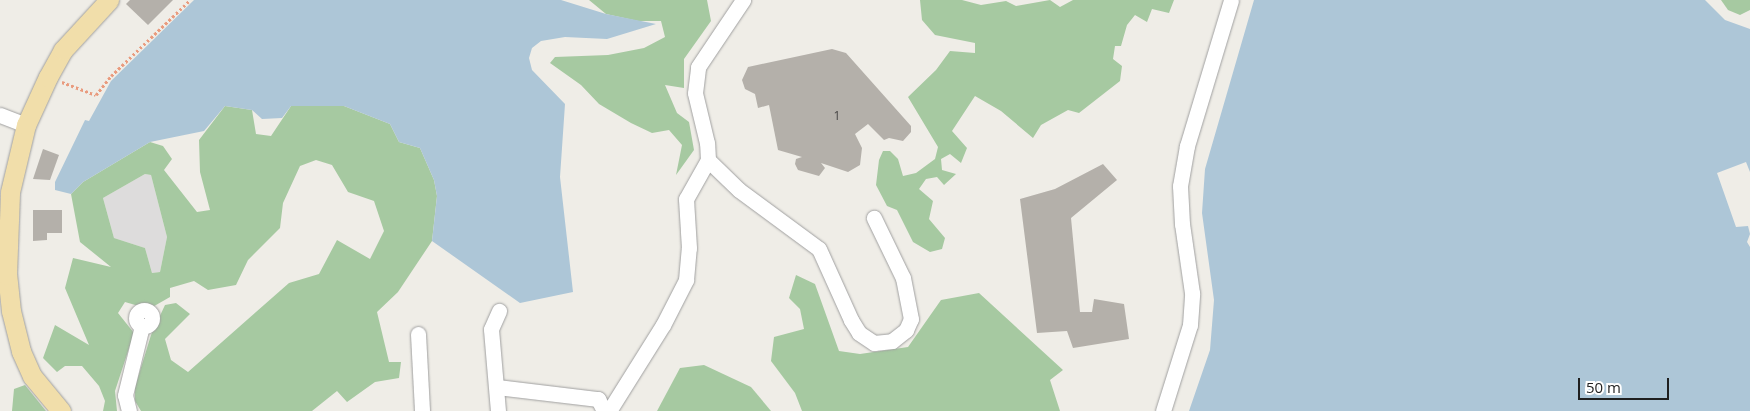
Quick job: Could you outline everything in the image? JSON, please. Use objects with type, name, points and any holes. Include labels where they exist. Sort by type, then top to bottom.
[{"type":"main road","points":[[61,411],[32,376],[21,352],[13,320],[7,276],[5,193],[26,125],[48,77],[63,50],[109,0]]},
{"type":"street","points":[[609,411],[663,326],[686,280],[689,248],[686,199],[708,160],[708,143],[695,93],[698,67],[742,0]]},
{"type":"street","points":[[1163,411],[1190,317],[1192,293],[1182,224],[1180,186],[1187,146],[1231,0]]},
{"type":"street","points":[[0,115],[26,125]]},
{"type":"street","points":[[708,160],[739,190],[819,249],[850,320],[860,333],[874,343],[892,341],[906,330],[910,319],[903,278],[874,218]]},
{"type":"street","points":[[498,411],[491,329],[499,311]]},
{"type":"street","points":[[130,411],[125,395],[142,326]]},
{"type":"street","points":[[418,334],[422,411]]},
{"type":"street","points":[[497,387],[598,399],[604,411]]},
{"type":"path","points":[[48,77],[96,96],[111,76],[190,0]]},
{"type":"shaded area","points":[[145,174],[151,175],[167,237],[160,272],[152,273],[145,248],[114,238],[103,198]]},
{"type":"green space","points":[[589,0],[707,0],[711,21],[684,59],[684,88],[665,85],[677,113],[689,122],[694,150],[676,175],[682,145],[669,130],[652,133],[631,123],[599,104],[581,85],[550,63],[555,57],[608,55],[644,48],[665,37],[661,21],[638,21],[606,14]]},
{"type":"green space","points":[[920,0],[962,0],[981,5],[1006,1],[1016,6],[1050,0],[1060,7],[1073,0],[1174,0],[1169,13],[1152,9],[1147,22],[1135,15],[1127,25],[1121,46],[1115,46],[1113,59],[1122,66],[1120,81],[1079,113],[1068,110],[1041,125],[1033,138],[1001,111],[975,96],[952,131],[967,148],[961,163],[950,154],[941,159],[942,170],[956,174],[944,185],[937,177],[926,179],[919,189],[933,201],[929,219],[945,238],[942,249],[930,252],[913,242],[897,210],[887,206],[876,185],[879,160],[883,151],[890,151],[898,159],[903,176],[916,173],[935,159],[938,147],[908,97],[936,70],[950,51],[975,53],[975,43],[935,35],[922,20]]},
{"type":"green space","points":[[1721,0],[1750,0],[1750,10],[1740,15],[1728,10]]},
{"type":"green space","points":[[225,106],[252,110],[256,134],[271,136],[291,106],[344,106],[390,124],[399,142],[420,148],[434,180],[437,196],[432,241],[398,292],[377,312],[389,362],[401,362],[399,378],[375,382],[347,402],[337,391],[312,411],[141,411],[135,401],[135,387],[151,335],[165,305],[176,303],[190,314],[165,339],[171,360],[188,372],[289,283],[319,274],[337,240],[370,259],[384,231],[374,201],[348,192],[332,165],[316,160],[300,166],[283,203],[280,228],[248,260],[236,285],[208,290],[194,281],[170,288],[170,297],[149,309],[125,302],[118,313],[134,333],[115,391],[117,411],[103,411],[105,401],[99,386],[82,366],[65,366],[57,372],[43,358],[55,325],[89,345],[65,288],[73,258],[111,267],[80,242],[71,194],[83,182],[150,142],[163,146],[172,159],[164,170],[197,212],[210,210],[200,172],[199,140]],"holes":[[[145,174],[151,175],[167,237],[160,272],[152,273],[145,248],[114,238],[103,198]]]},
{"type":"green space","points":[[796,275],[815,284],[839,351],[860,354],[908,347],[941,300],[979,293],[1063,370],[1050,380],[1060,411],[802,411],[795,393],[771,361],[774,337],[804,329],[800,309],[789,298]]},
{"type":"green space","points":[[704,365],[751,387],[771,411],[657,411],[680,368]]},
{"type":"green space","points":[[25,385],[46,411],[12,411],[14,389]]},
{"type":"water","points":[[194,0],[561,0],[606,14],[656,24],[607,39],[565,37],[541,41],[532,48],[529,58],[532,70],[565,104],[560,177],[573,292],[520,303],[432,241],[437,196],[434,180],[420,148],[399,142],[390,124],[344,106],[291,106],[282,118],[262,119],[252,110],[225,106],[204,131],[150,142],[83,182],[71,194],[55,190],[55,182],[85,120],[89,121],[111,81]]},
{"type":"water","points":[[1254,0],[1705,0],[1725,20],[1750,29],[1750,172],[1746,162],[1717,173],[1736,227],[1748,226],[1750,234],[1747,242],[1750,247],[1750,411],[1189,411],[1210,350],[1214,300],[1202,213],[1205,169]]},
{"type":"building","points":[[130,0],[173,0],[148,25],[126,4]]},
{"type":"building","points":[[832,49],[846,53],[911,126],[911,132],[903,141],[889,138],[884,140],[868,124],[855,134],[862,148],[860,165],[848,172],[821,163],[825,168],[819,176],[798,170],[795,164],[796,159],[802,157],[778,150],[769,105],[758,108],[755,94],[745,89],[742,80],[748,67]]},
{"type":"building","points":[[43,149],[59,155],[50,180],[33,179]]},
{"type":"building","points":[[1103,164],[1117,180],[1071,218],[1080,312],[1092,312],[1094,299],[1124,304],[1129,339],[1073,348],[1067,331],[1037,333],[1020,199],[1055,189]]},
{"type":"building","points":[[33,210],[62,210],[62,233],[47,233],[47,240],[33,241]]}]
